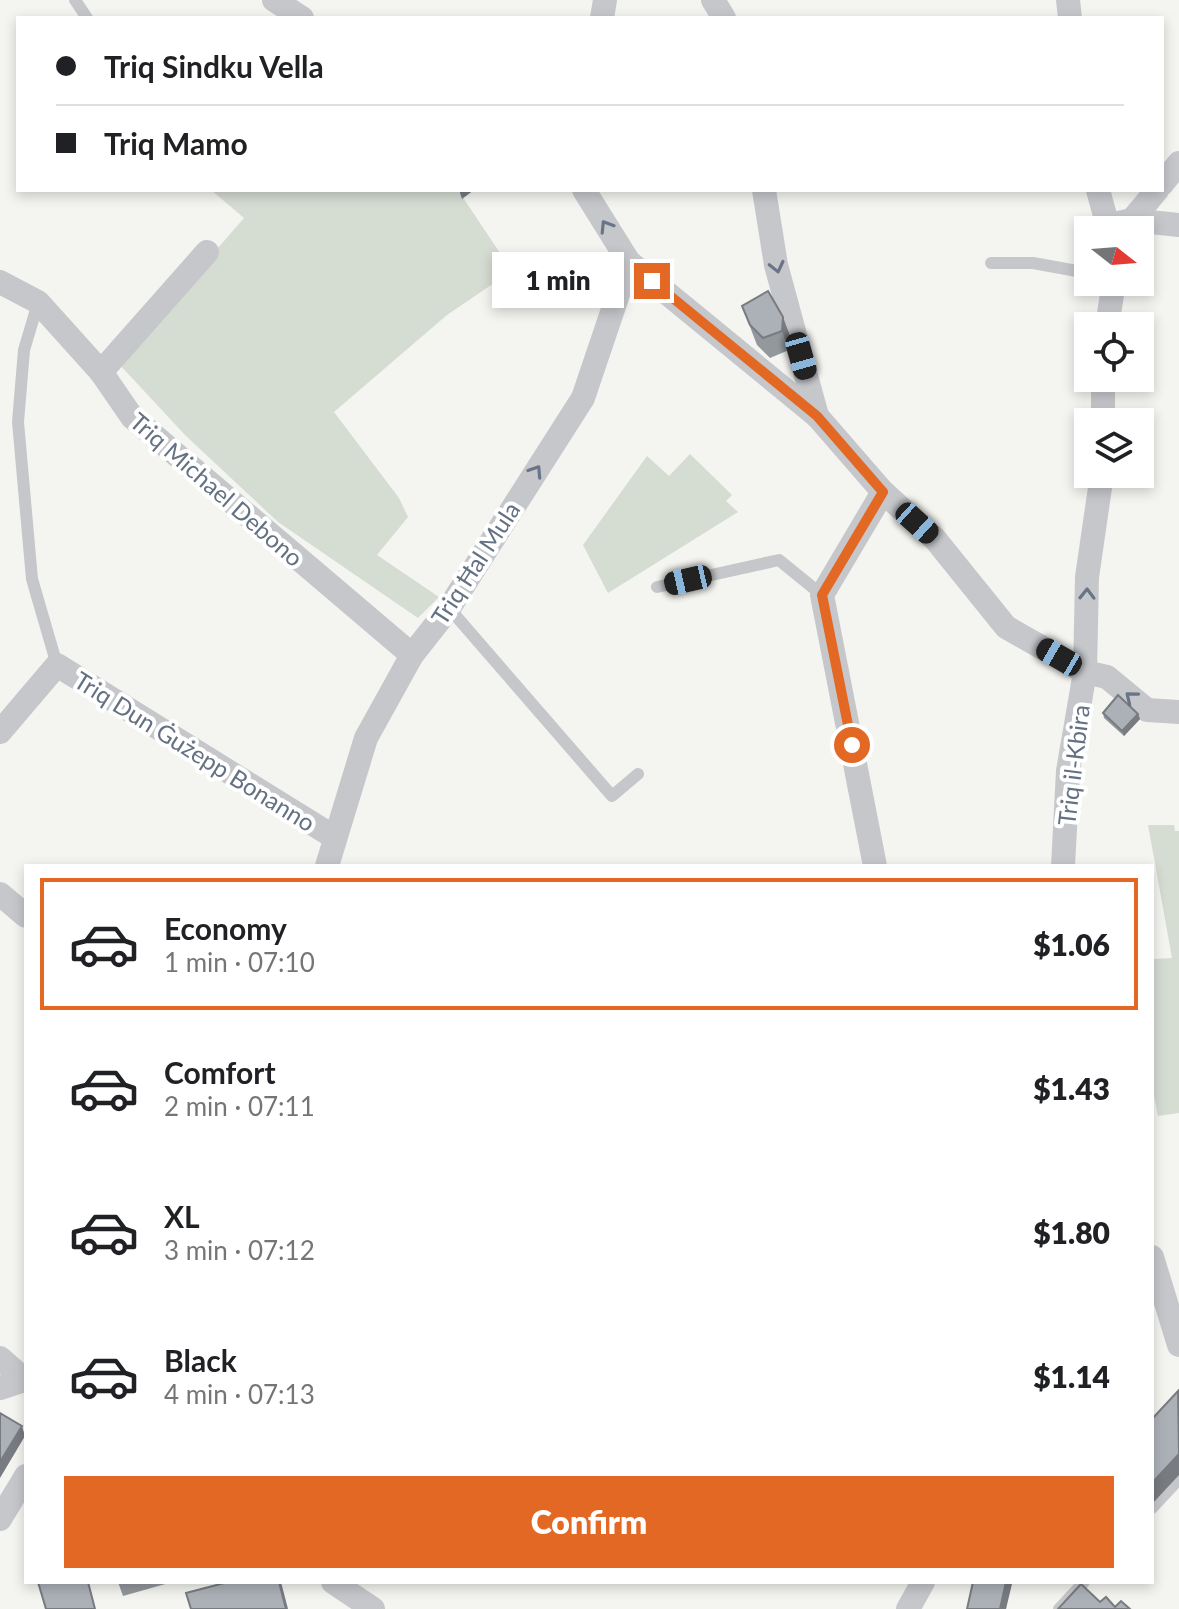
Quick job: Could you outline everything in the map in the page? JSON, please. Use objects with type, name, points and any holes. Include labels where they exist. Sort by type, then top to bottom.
[{"type":"street","points":[[274,0],[299,16]]},
{"type":"street","points":[[1164,182],[1179,163]]},
{"type":"street","points":[[585,192],[629,262],[817,416],[883,492],[935,539],[1006,627],[1085,672],[1107,677],[1147,710],[1174,715],[1179,712]]},
{"type":"street","points":[[764,192],[776,265],[817,416]]},
{"type":"street","points":[[1099,192],[1112,216]]},
{"type":"street","points":[[1127,216],[1155,192]]},
{"type":"street","points":[[1154,225],[1179,225]]},
{"type":"street","points":[[101,372],[207,252]]},
{"type":"street","name":"Triq Ħal Mula","points":[[332,856],[366,738],[412,655],[449,608],[583,398],[629,262]]},
{"type":"street","name":"Triq Michael Debono","points":[[0,282],[38,302],[101,372],[132,417],[412,655]]},
{"type":"street","name":"Triq il-Kbira","points":[[1063,864],[1068,771],[1085,672],[1087,577],[1100,488]]},
{"type":"street","points":[[875,864],[822,595],[883,492]]},
{"type":"street","points":[[0,732],[57,665]]},
{"type":"street","name":"Triq Dun Ġużepp Bonanno","points":[[57,665],[332,856]]},
{"type":"street","points":[[0,894],[24,914]]},
{"type":"street","points":[[1154,1274],[1158,1307],[1179,1345]]},
{"type":"street","points":[[0,1358],[24,1379]]},
{"type":"street","points":[[0,1388],[24,1380]]},
{"type":"street","points":[[0,1519],[24,1479]]},
{"type":"street","points":[[336,1584],[373,1609]]},
{"type":"street","points":[[908,1609],[922,1584]]},
{"type":"lane","points":[[991,263],[1033,263],[1074,270]]},
{"type":"lane","points":[[38,302],[24,350],[18,422],[32,579],[57,665]]},
{"type":"lane","points":[[657,587],[779,560],[822,595]]},
{"type":"lane","points":[[449,608],[612,796],[638,774]]},
{"type":"lane","points":[[1154,1506],[1179,1479]]},
{"type":"lane","points":[[1059,1609],[1082,1584]]},
{"type":"shaded area","points":[[213,192],[459,192],[512,271],[447,315],[334,412],[399,498],[408,517],[377,555],[439,597],[418,618],[278,522],[185,435],[118,363],[244,218]]},
{"type":"shaded area","points":[[690,454],[732,495],[726,501],[738,512],[608,593],[583,545],[647,456],[669,476]]},
{"type":"shaded area","points":[[1148,825],[1174,825],[1175,831],[1179,831],[1179,1113],[1158,1116],[1154,1096],[1154,959],[1172,958]]},
{"type":"building","points":[[768,291],[783,317],[782,331],[763,338],[750,325],[742,306]]},
{"type":"building","points":[[1118,695],[1138,714],[1122,731],[1103,713]]},
{"type":"building","points":[[1178,1391],[1179,1454],[1154,1481],[1154,1417]]},
{"type":"building","points":[[0,1413],[22,1426],[0,1462]]},
{"type":"building","points":[[39,1584],[89,1584],[95,1609],[46,1609]]},
{"type":"building","points":[[220,1584],[280,1584],[286,1609],[191,1609],[186,1593]]},
{"type":"building","points":[[973,1584],[1006,1584],[1000,1609],[967,1609]]},
{"type":"building","points":[[1081,1584],[1100,1602],[1106,1597],[1115,1607],[1121,1601],[1130,1609],[1058,1609]]},
{"type":"route","points":[[652,281],[817,416],[883,492],[822,595],[852,745]]}]
